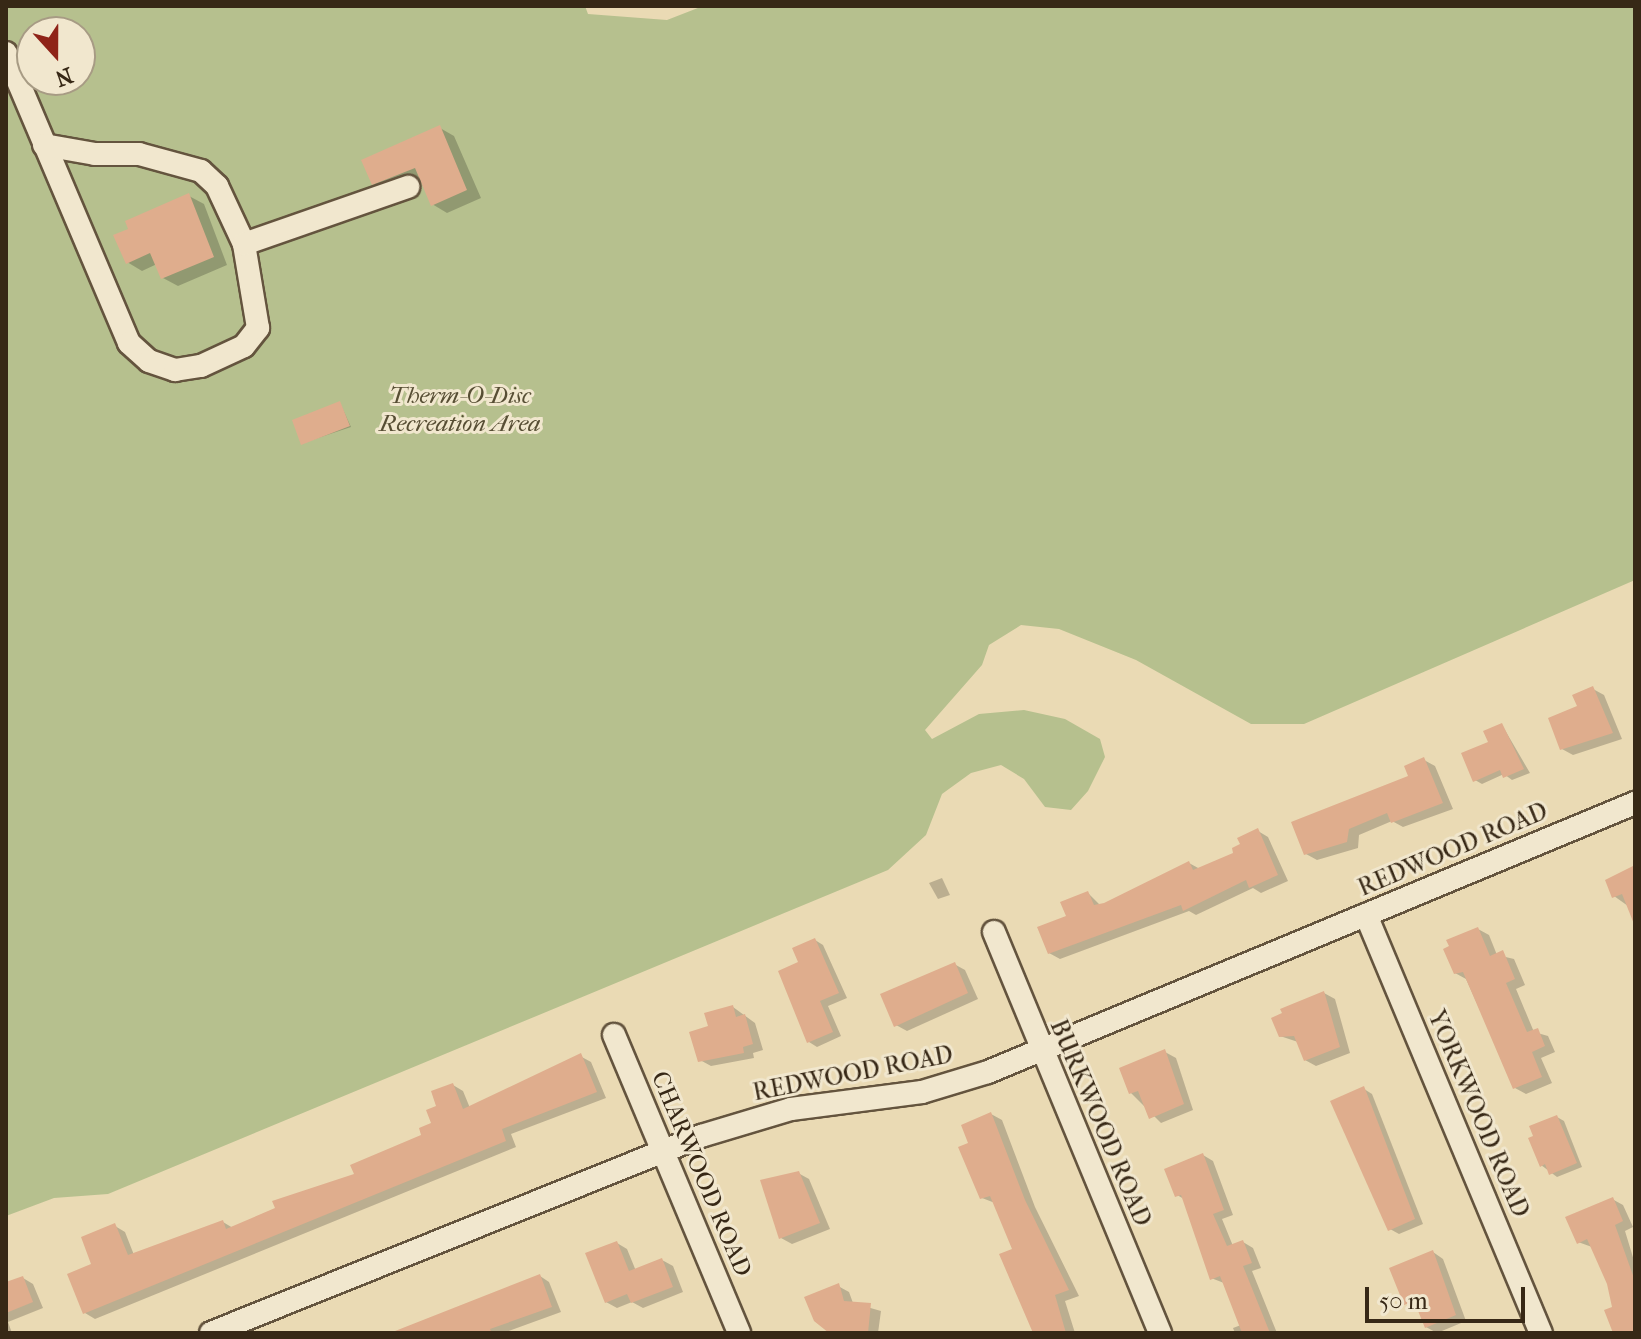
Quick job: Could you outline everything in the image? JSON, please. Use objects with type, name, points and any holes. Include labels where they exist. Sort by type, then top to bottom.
[{"type":"street","points":[[6,53],[44,145],[129,343],[149,361],[175,370],[201,366],[244,346],[258,328],[244,244],[217,186],[201,171],[139,154],[95,154],[44,145]]},
{"type":"street","points":[[244,244],[408,187]]},
{"type":"street","name":"REDWOOD ROAD","points":[[211,1333],[665,1150],[791,1109],[922,1092],[1042,1050],[1635,803]]},
{"type":"street","name":"YORKWOOD ROAD","points":[[1366,915],[1541,1333]]},
{"type":"street","name":"BURKWOOD ROAD","points":[[994,932],[1160,1333]]},
{"type":"street","name":"CHARWOOD ROAD","points":[[614,1035],[665,1150],[739,1333]]},
{"type":"green space","name":"Therm-O-Disc Recreation Area","points":[[6,6],[585,6],[588,14],[667,20],[703,6],[1635,6],[1635,580],[1304,724],[1251,724],[1136,660],[1059,629],[1021,625],[989,645],[982,665],[925,730],[932,739],[979,714],[1024,710],[1065,719],[1100,739],[1105,757],[1088,791],[1071,810],[1045,807],[1024,779],[1001,765],[971,773],[942,794],[926,835],[888,870],[108,1194],[54,1198],[6,1216]]},
{"type":"building","points":[[440,125],[467,190],[431,206],[415,168],[372,185],[361,160]]},
{"type":"building","points":[[189,193],[214,257],[161,279],[150,253],[126,264],[113,235],[128,229],[125,221]]},
{"type":"building","points":[[340,401],[350,426],[301,445],[292,420]]},
{"type":"building","points":[[1593,686],[1613,733],[1560,750],[1548,718],[1577,706],[1572,695]]},
{"type":"building","points":[[1502,723],[1524,769],[1503,778],[1500,770],[1473,782],[1461,753],[1488,742],[1483,731]]},
{"type":"building","points":[[1424,757],[1443,803],[1391,823],[1387,813],[1349,829],[1347,842],[1304,855],[1291,822],[1408,776],[1404,766]]},
{"type":"building","points":[[1258,828],[1278,875],[1249,888],[1246,880],[1183,911],[1181,905],[1048,954],[1037,927],[1066,916],[1060,902],[1088,891],[1094,905],[1104,903],[1189,861],[1193,870],[1233,853],[1232,848],[1240,844],[1237,838]]},
{"type":"building","points":[[1635,865],[1634,924],[1622,894],[1612,898],[1605,880]]},
{"type":"building","points":[[1478,927],[1490,956],[1503,950],[1515,979],[1506,983],[1527,1032],[1538,1028],[1545,1046],[1532,1052],[1542,1077],[1513,1089],[1463,972],[1454,974],[1443,949],[1449,946],[1446,940]]},
{"type":"building","points":[[815,938],[839,993],[820,1001],[833,1032],[807,1043],[778,971],[798,962],[792,948]]},
{"type":"building","points":[[955,962],[968,993],[894,1027],[880,994]]},
{"type":"building","points":[[1324,991],[1340,1047],[1304,1061],[1294,1036],[1279,1037],[1271,1018],[1282,1013],[1280,1009]]},
{"type":"building","points":[[733,1005],[736,1017],[745,1014],[753,1044],[743,1047],[744,1053],[698,1062],[689,1032],[708,1026],[704,1013]]},
{"type":"building","points":[[1165,1049],[1184,1104],[1149,1119],[1138,1091],[1129,1094],[1119,1068]]},
{"type":"building","points":[[581,1053],[597,1092],[502,1129],[506,1141],[83,1314],[67,1274],[91,1264],[81,1237],[115,1223],[128,1255],[223,1220],[226,1229],[275,1208],[272,1201],[354,1174],[350,1165],[421,1135],[419,1128],[431,1123],[426,1110],[436,1106],[431,1091],[453,1083],[463,1109]]},
{"type":"building","points":[[1364,1086],[1415,1219],[1388,1231],[1330,1101]]},
{"type":"building","points":[[991,1112],[1025,1200],[1069,1290],[1055,1295],[1066,1333],[1033,1333],[999,1254],[1012,1249],[990,1196],[980,1199],[958,1147],[968,1143],[961,1125]]},
{"type":"building","points":[[1557,1115],[1577,1163],[1549,1175],[1545,1164],[1540,1167],[1528,1138],[1533,1136],[1529,1126]]},
{"type":"building","points":[[1203,1153],[1224,1210],[1213,1214],[1227,1246],[1243,1240],[1252,1263],[1243,1266],[1270,1333],[1242,1333],[1220,1276],[1210,1280],[1181,1195],[1175,1197],[1164,1169]]},
{"type":"building","points":[[799,1171],[820,1223],[779,1239],[760,1180]]},
{"type":"building","points":[[1613,1197],[1623,1221],[1615,1225],[1635,1281],[1635,1333],[1613,1333],[1604,1310],[1612,1307],[1607,1284],[1587,1239],[1577,1244],[1565,1217]]},
{"type":"building","points":[[617,1241],[629,1271],[662,1258],[673,1287],[631,1303],[627,1294],[605,1303],[585,1253]]},
{"type":"building","points":[[1433,1250],[1456,1315],[1425,1328],[1414,1301],[1404,1305],[1389,1268]]},
{"type":"building","points":[[540,1274],[552,1307],[490,1329],[492,1333],[390,1333]]},
{"type":"building","points":[[23,1276],[33,1302],[6,1313],[6,1282]]},
{"type":"building","points":[[839,1283],[844,1301],[871,1303],[868,1333],[829,1333],[814,1321],[804,1297]]}]
